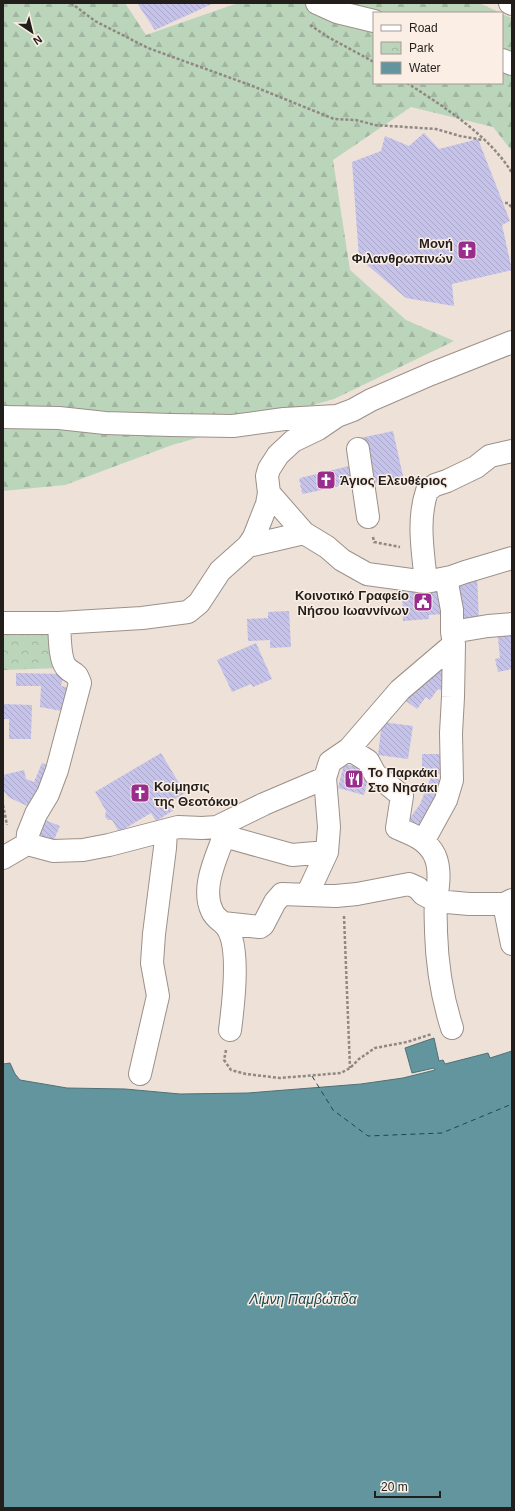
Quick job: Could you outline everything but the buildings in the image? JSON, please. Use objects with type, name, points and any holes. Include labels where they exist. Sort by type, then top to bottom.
[{"type":"street","points":[[317,3],[337,12],[373,21]]},
{"type":"street","points":[[3,623],[59,623],[142,618],[188,612],[199,603],[220,571],[248,546],[260,526],[267,504],[269,493],[267,476],[269,469],[278,455],[293,441],[318,429],[337,416],[353,410],[371,400],[431,374],[512,342]]},
{"type":"street","points":[[3,417],[58,418],[127,424],[233,426],[284,419],[337,416]]},
{"type":"street","points":[[358,449],[368,517]]},
{"type":"street","points":[[424,840],[446,800],[452,780],[451,733],[454,697],[452,610],[436,580],[422,542],[422,518],[425,498],[428,491],[435,485],[476,467],[490,456],[512,451]]},
{"type":"street","points":[[269,493],[304,533],[327,547],[342,560],[367,574],[436,580],[512,558]]},
{"type":"street","points":[[248,546],[304,533]]},
{"type":"street","points":[[27,844],[28,834],[36,814],[48,794],[57,770],[80,683],[77,674],[66,666],[61,655],[59,623]]},
{"type":"street","points":[[307,895],[327,852],[329,827],[325,778],[330,762],[349,749],[400,690],[453,638],[488,626],[512,624]]},
{"type":"street","points":[[349,749],[368,761],[375,774],[402,796],[397,828],[424,840],[435,856],[438,867],[436,933],[439,966],[444,1001],[452,1028]]},
{"type":"street","points":[[230,1030],[234,993],[234,951],[229,929],[212,911],[208,891],[221,831],[264,804],[325,778]]},
{"type":"street","points":[[3,858],[27,844],[53,851],[82,850],[178,827],[202,828],[221,831],[292,855],[327,852]]},
{"type":"street","points":[[140,1074],[158,996],[152,964],[166,830]]},
{"type":"street","points":[[223,923],[260,927],[265,923],[280,895],[284,894],[344,896],[410,884],[418,888],[423,894],[436,901],[469,904],[508,902],[512,944]]},
{"type":"path","points":[[71,3],[95,21],[148,48],[250,85],[334,119],[356,120],[375,125],[436,129],[460,136],[483,140]]},
{"type":"path","points":[[308,23],[328,37],[373,61]]},
{"type":"path","points":[[408,84],[471,127],[501,158],[512,173]]},
{"type":"path","points":[[505,203],[508,203],[512,208]]},
{"type":"path","points":[[344,896],[350,1068]]},
{"type":"path","points":[[230,1030],[224,1060],[231,1070],[246,1074],[280,1078],[340,1073],[350,1068],[359,1059],[375,1048],[407,1042],[452,1028]]},
{"type":"green space","points":[[3,3],[125,3],[146,35],[238,3],[479,3],[499,12],[373,12],[373,84],[503,84],[503,14],[512,18],[512,151],[493,127],[411,107],[333,160],[350,270],[406,320],[454,341],[334,399],[172,445],[65,485],[3,491]]},
{"type":"green space","points":[[3,626],[56,627],[59,668],[3,670]]},
{"type":"water","name":"Λίμνη Παμβώτιδα","points":[[434,1038],[439,1061],[443,1060],[445,1064],[488,1053],[490,1058],[512,1051],[512,1508],[3,1508],[3,1064],[10,1063],[15,1074],[20,1080],[67,1088],[125,1089],[180,1094],[248,1093],[361,1084],[403,1078],[435,1070],[434,1068],[412,1073],[405,1048]]},
{"type":"ferry route","points":[[312,1076],[333,1110],[368,1136],[442,1133],[512,1104]]},
{"type":"place","name":"Μονή Φιλανθρωπινών","points":[[467,250]]},
{"type":"place","name":"Άγιος Ελευθέριος","points":[[326,480]]},
{"type":"place","name":"Κοινοτικό Γραφείο Νήσου Ιωαννίνων","points":[[423,602]]},
{"type":"place","name":"Το Παρκάκι Στο Νησάκι","points":[[354,779]]},
{"type":"place","name":"Κοίμησις της Θεοτόκου","points":[[140,793]]}]
